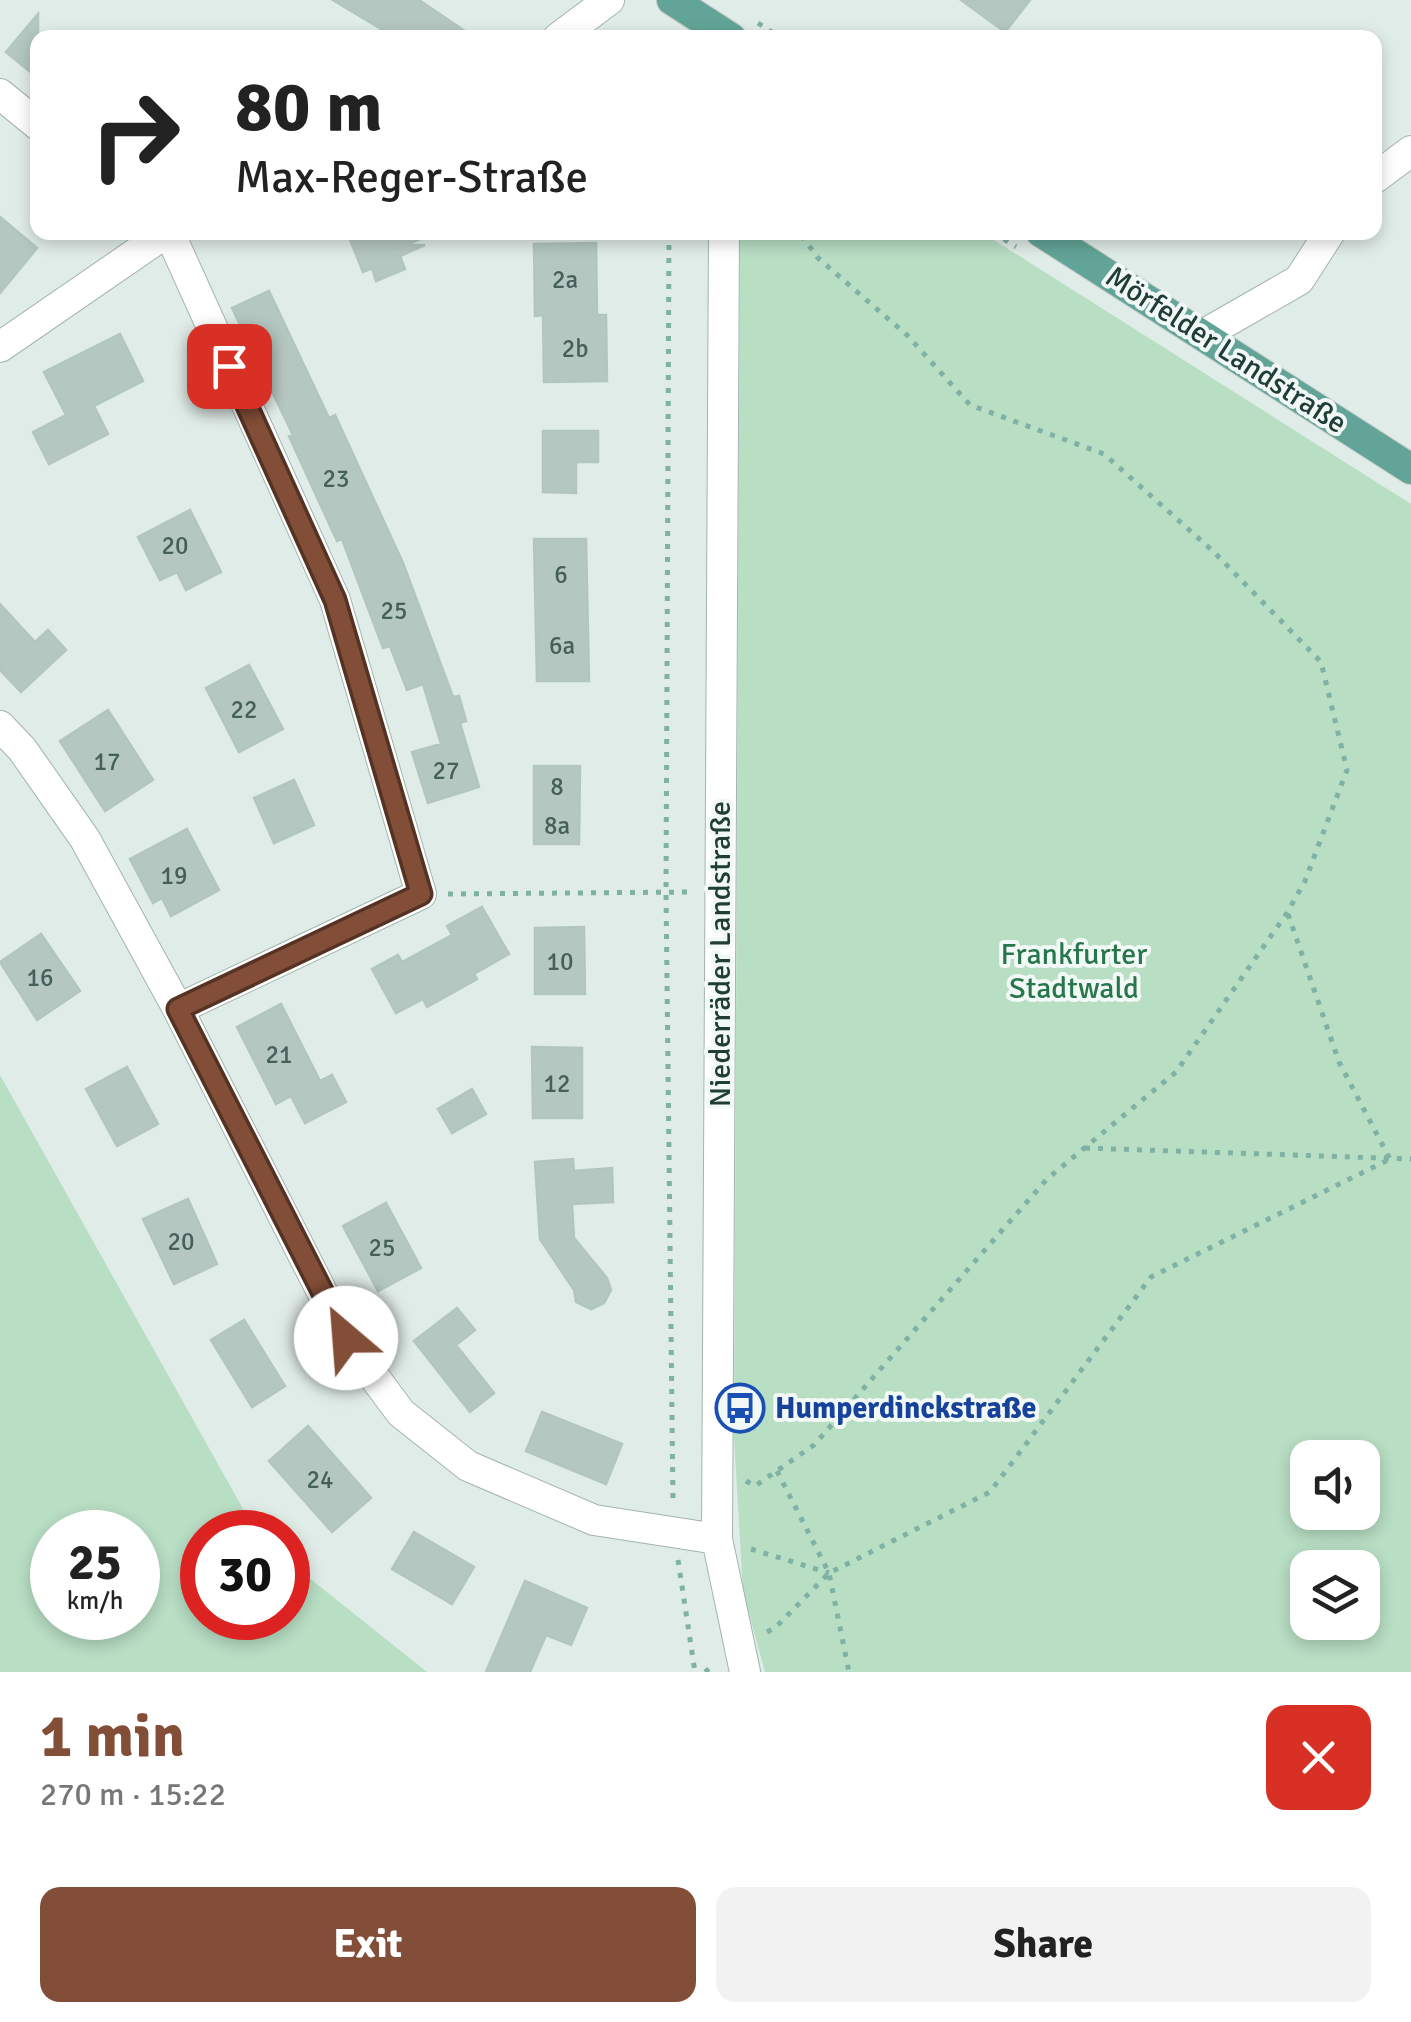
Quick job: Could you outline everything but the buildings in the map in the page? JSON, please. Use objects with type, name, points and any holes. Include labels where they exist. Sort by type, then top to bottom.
[{"type":"main road","points":[[672,0],[729,30]]},
{"type":"main road","name":"Mörfelder Landstraße","points":[[1053,240],[1411,469]]},
{"type":"street","points":[[569,30],[609,0]]},
{"type":"street","points":[[0,94],[30,118]]},
{"type":"street","points":[[1382,173],[1411,151]]},
{"type":"street","points":[[0,348],[156,240]]},
{"type":"street","points":[[172,240],[335,600],[421,894],[178,1009]]},
{"type":"street","name":"Niederräder Landstraße","points":[[724,240],[718,1539],[742,1659]]},
{"type":"street","points":[[1203,335],[1299,280],[1325,240]]},
{"type":"street","points":[[0,726],[22,749],[85,839],[178,1009],[346,1338],[401,1413],[468,1466],[594,1520],[674,1529],[718,1539]]},
{"type":"path","points":[[669,240],[666,892],[674,1529],[696,1672]]},
{"type":"path","points":[[805,240],[818,258],[906,335],[970,404],[1104,454],[1214,552],[1322,662],[1347,770],[1305,881],[1288,913],[1176,1072],[1047,1179],[814,1445],[777,1471],[829,1574],[850,1672]]},
{"type":"path","points":[[421,894],[700,892]]},
{"type":"path","points":[[1288,913],[1339,1062],[1390,1159]]},
{"type":"path","points":[[1084,1148],[1411,1158]]},
{"type":"path","points":[[705,1672],[742,1659],[829,1574],[990,1492],[1152,1277],[1390,1159]]},
{"type":"path","points":[[718,1539],[829,1574]]},
{"type":"green space","name":"Frankfurter Stadtwald","points":[[740,240],[994,240],[1411,504],[1411,1672],[765,1672],[743,1592],[734,1438]]},
{"type":"green space","points":[[0,1075],[244,1510],[180,1510],[180,1640],[310,1640],[310,1579],[427,1672],[0,1672]]},
{"type":"place","name":"Humperdinckstraße","points":[[740,1408]]},
{"type":"route","points":[[229,366],[335,600],[421,894],[178,1009],[346,1338]]}]
